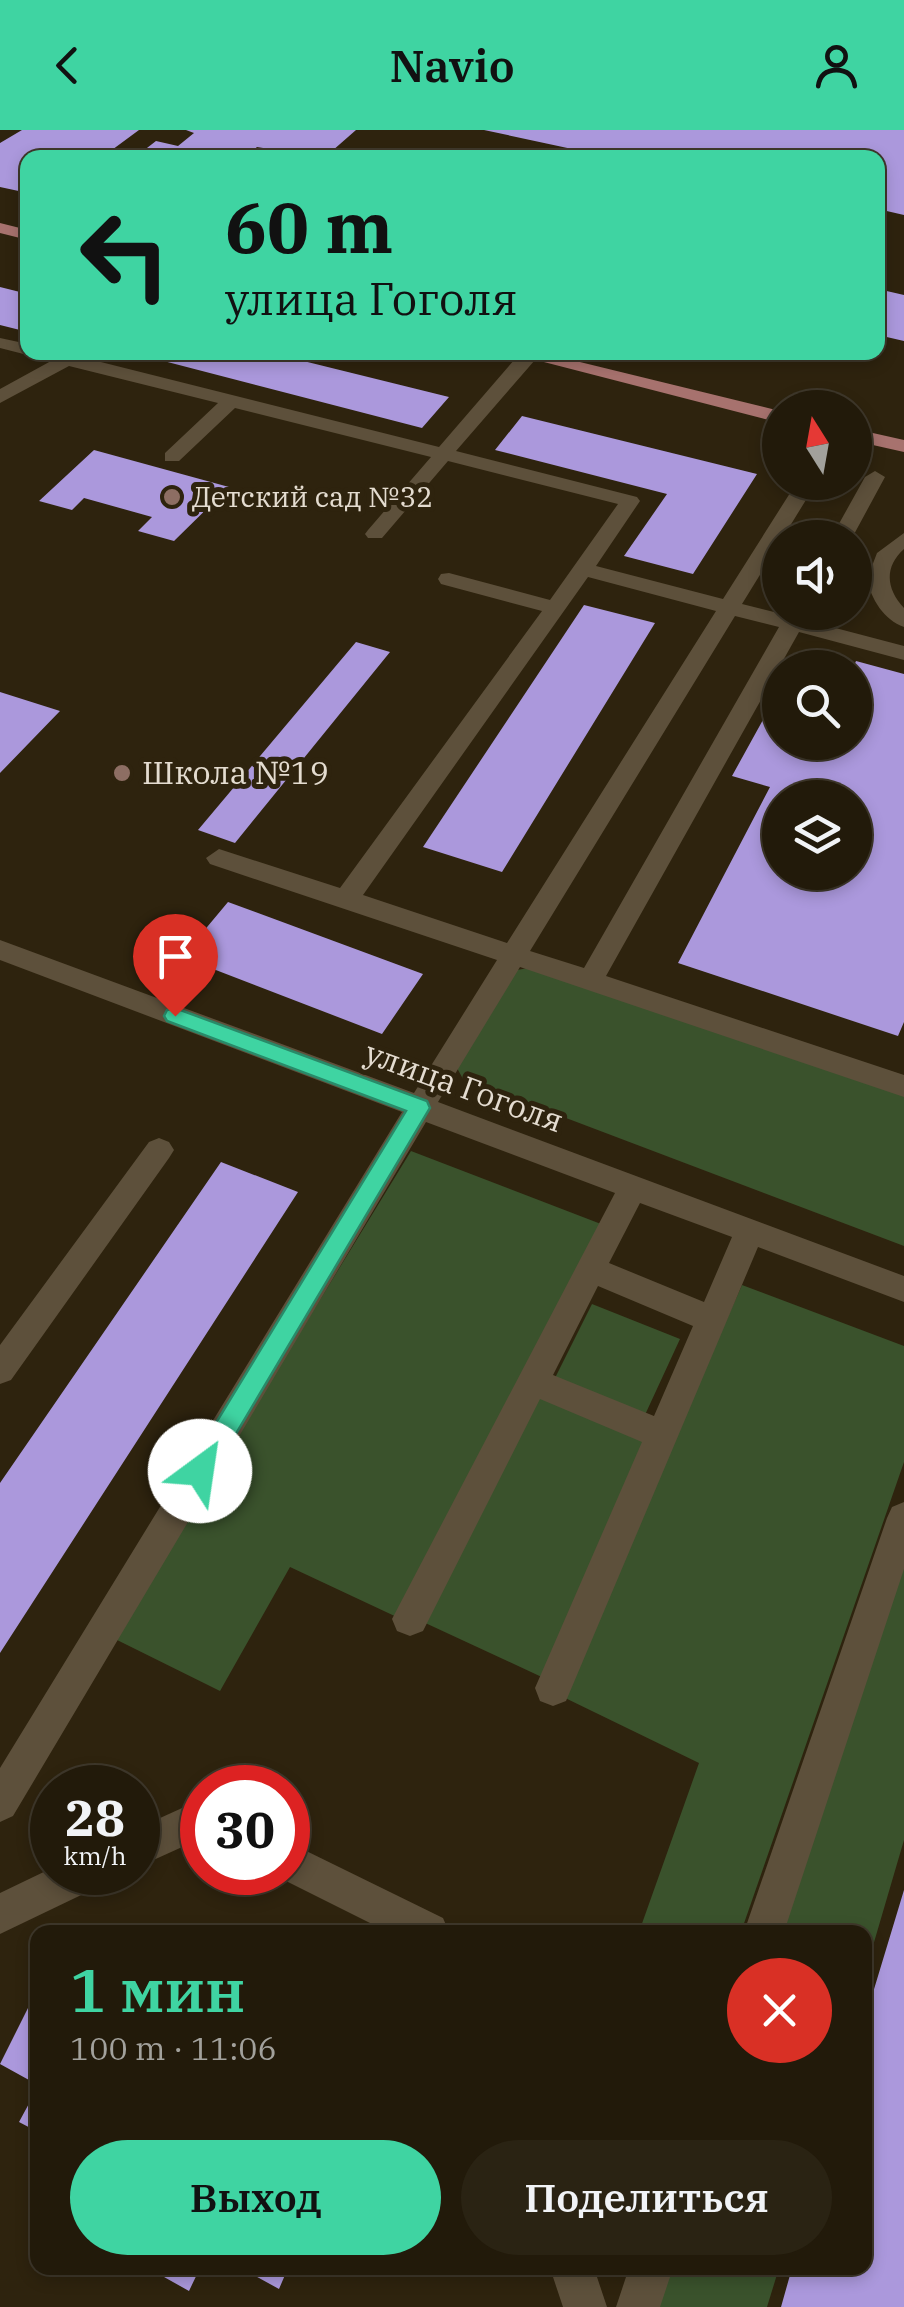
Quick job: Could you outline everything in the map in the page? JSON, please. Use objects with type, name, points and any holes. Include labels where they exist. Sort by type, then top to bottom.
[{"type":"main road","points":[[546,360],[762,413]]},
{"type":"main road","points":[[872,439],[904,446]]},
{"type":"street","points":[[0,398],[66,360],[630,501],[346,899]]},
{"type":"street","points":[[375,534],[516,360]]},
{"type":"street","points":[[172,457],[230,401]]},
{"type":"street","points":[[850,520],[873,477]]},
{"type":"street","points":[[0,1803],[513,955],[796,500]]},
{"type":"street","points":[[904,539],[890,548],[876,574],[879,592],[904,620]]},
{"type":"street","points":[[583,569],[762,612]]},
{"type":"street","points":[[450,579],[556,608]]},
{"type":"street","points":[[590,981],[789,630]]},
{"type":"street","points":[[834,630],[904,652]]},
{"type":"street","points":[[218,858],[904,1086]]},
{"type":"street","name":"улица Гоголя","points":[[0,950],[904,1288]]},
{"type":"street","points":[[0,1370],[158,1150]]},
{"type":"street","points":[[410,1619],[632,1187]]},
{"type":"street","points":[[552,1688],[750,1231]]},
{"type":"street","points":[[590,1269],[712,1319]]},
{"type":"street","points":[[532,1381],[662,1435]]},
{"type":"street","points":[[766,1925],[904,1518]]},
{"type":"street","points":[[310,1872],[415,1925]]},
{"type":"street","points":[[0,1914],[39,1895]]},
{"type":"street","points":[[574,2275],[584,2307]]},
{"type":"street","points":[[638,2307],[649,2275]]},
{"type":"green space","points":[[528,968],[904,1093],[904,1246],[463,1079],[457,1068],[517,970]]},
{"type":"green space","points":[[411,1151],[601,1224],[401,1619],[290,1567],[220,1691],[113,1638]]},
{"type":"green space","points":[[742,1285],[904,1346],[904,1462],[743,1925],[641,1925],[699,1763],[559,1695]]},
{"type":"green space","points":[[592,1304],[680,1339],[644,1417],[554,1380]]},
{"type":"green space","points":[[535,1394],[652,1443],[546,1679],[421,1621]]},
{"type":"green space","points":[[904,1551],[904,1840],[872,1949],[872,1925],[778,1925]]},
{"type":"green space","points":[[662,2275],[777,2275],[767,2307],[655,2307]]},
{"type":"building","points":[[22,130],[139,130],[112,150],[20,150],[20,191],[0,187],[0,143]]},
{"type":"building","points":[[186,130],[356,130],[333,150],[144,150],[156,141],[178,146],[194,133]]},
{"type":"building","points":[[484,130],[904,130],[904,215],[885,211],[885,150],[577,150]]},
{"type":"building","points":[[0,287],[20,292],[20,330],[0,325]]},
{"type":"building","points":[[885,291],[904,295],[904,341],[885,337]]},
{"type":"building","points":[[160,360],[299,360],[449,397],[422,428]]},
{"type":"building","points":[[522,416],[757,474],[693,574],[624,556],[667,494],[495,450]]},
{"type":"building","points":[[94,450],[229,487],[174,541],[138,531],[152,517],[84,498],[72,510],[39,501]]},
{"type":"building","points":[[584,605],[655,623],[502,872],[423,847]]},
{"type":"building","points":[[356,642],[390,652],[235,843],[198,830]]},
{"type":"building","points":[[872,665],[904,674],[904,1022],[898,1036],[678,963],[762,802],[762,890],[872,890],[872,780],[762,780],[762,785],[732,776],[762,722],[762,760],[872,760]]},
{"type":"building","points":[[0,692],[60,711],[0,773]]},
{"type":"building","points":[[228,902],[423,974],[382,1034],[182,957]]},
{"type":"building","points":[[221,1162],[298,1192],[0,1653],[0,1483]]},
{"type":"building","points":[[904,1890],[904,2307],[781,2307],[790,2275],[872,2275],[872,1996]]},
{"type":"building","points":[[30,2004],[30,2081],[0,2064]]},
{"type":"building","points":[[30,2102],[30,2128],[19,2122]]},
{"type":"building","points":[[160,2275],[197,2275],[189,2291]]},
{"type":"building","points":[[254,2275],[285,2275],[279,2289]]},
{"type":"place","name":"Детский сад №32","points":[[172,497]]},
{"type":"place","name":"Школа №19","points":[[122,773]]},
{"type":"route","points":[[175,1016],[420,1108],[200,1471]]}]
